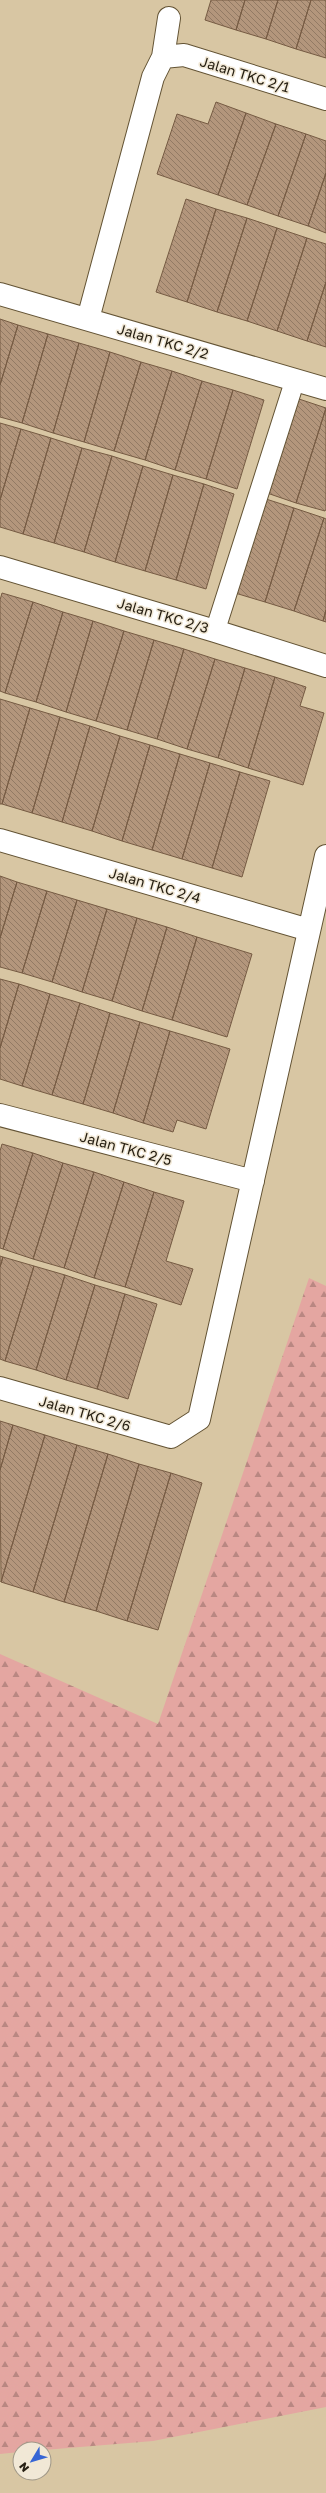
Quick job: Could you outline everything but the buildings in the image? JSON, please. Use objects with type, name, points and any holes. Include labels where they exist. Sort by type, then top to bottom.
[{"type":"street","points":[[88,319],[153,77],[163,57],[169,18]]},
{"type":"street","name":"Jalan TKC 2/1","points":[[163,57],[184,55],[326,99]]},
{"type":"street","name":"Jalan TKC 2/2","points":[[0,294],[326,389]]},
{"type":"street","name":"Jalan TKC 2/3","points":[[0,567],[215,631],[326,666]]},
{"type":"street","name":"Jalan TKC 2/4","points":[[0,840],[309,930]]},
{"type":"street","points":[[253,1181],[326,856]]},
{"type":"street","name":"Jalan TKC 2/5","points":[[0,1116],[253,1181]]},
{"type":"street","name":"Jalan TKC 2/6","points":[[0,1388],[171,1437],[199,1419],[253,1181]]},
{"type":"lane","points":[[215,631],[295,380]]},
{"type":"green space","points":[[309,1278],[326,1286],[326,2407],[153,2441],[52,2449],[52,2441],[12,2441],[12,2453],[0,2454],[0,1654],[158,1724]]}]
